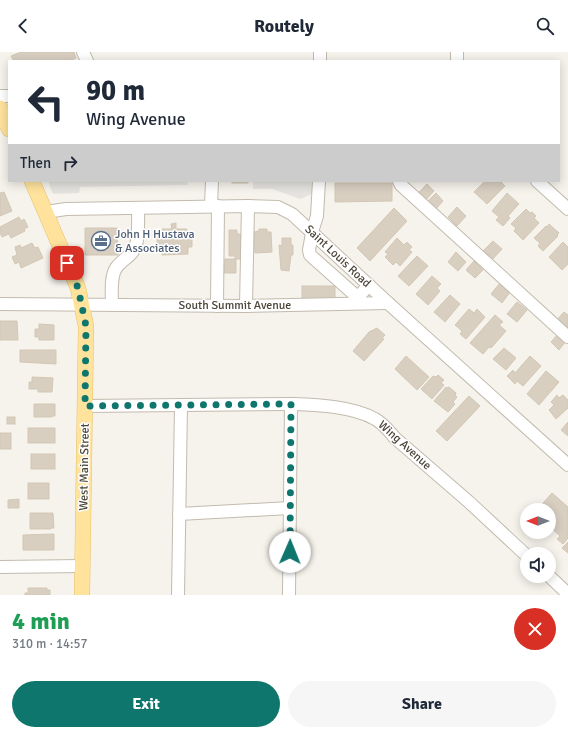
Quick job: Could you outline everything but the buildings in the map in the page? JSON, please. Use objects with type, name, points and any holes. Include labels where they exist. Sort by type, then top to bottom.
[{"type":"main road","points":[[0,108],[8,127]]},
{"type":"main road","name":"West Main Street","points":[[32,182],[78,288],[86,326],[82,595]]},
{"type":"street","points":[[212,182],[215,206],[217,306]]},
{"type":"street","points":[[319,182],[317,216],[312,233],[309,250],[310,255],[355,295],[360,295],[369,285]]},
{"type":"street","points":[[400,182],[568,337]]},
{"type":"street","points":[[539,182],[568,209]]},
{"type":"street","name":"Saint Louis Road","points":[[46,212],[66,209],[215,206],[278,207],[292,214],[388,303],[568,465]]},
{"type":"street","points":[[246,306],[248,206]]},
{"type":"street","points":[[112,305],[113,275],[116,268],[123,261],[129,258],[137,244],[138,208]]},
{"type":"street","name":"South Summit Avenue","points":[[0,304],[246,306],[388,303]]},
{"type":"street","points":[[289,595],[291,404]]},
{"type":"street","name":"Wing Avenue","points":[[85,406],[291,404],[313,405],[366,414],[387,428],[395,438],[469,502],[520,549]]},
{"type":"street","points":[[178,595],[181,405]]},
{"type":"street","points":[[179,514],[290,508]]},
{"type":"street","points":[[0,567],[82,566]]},
{"type":"street","points":[[556,583],[568,594]]},
{"type":"shaded area","points":[[48,182],[187,182],[188,185],[80,187],[79,193],[53,194]]},
{"type":"shaded area","points":[[253,182],[312,182],[312,194],[300,199],[272,189],[253,189]]},
{"type":"place","name":"John H Hustava & Associates","points":[[101,241]]},
{"type":"route","points":[[67,263],[78,288],[86,326],[85,406],[291,404],[290,552]]}]
